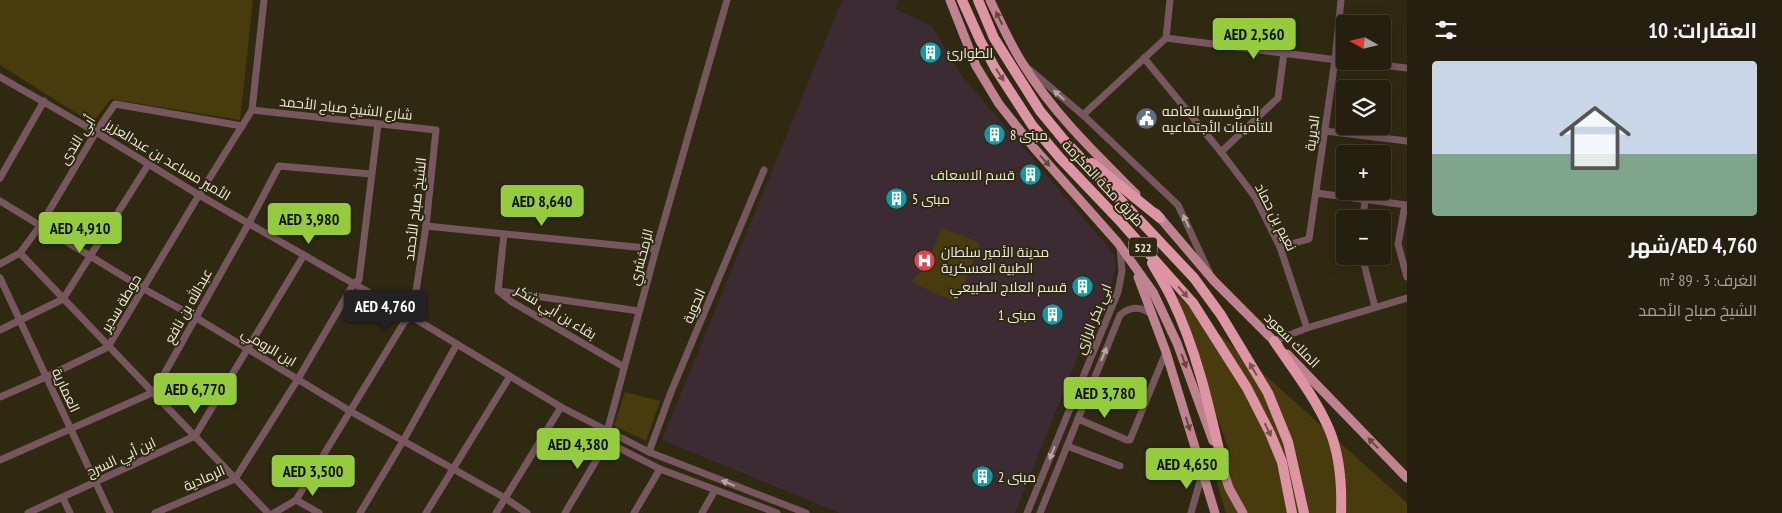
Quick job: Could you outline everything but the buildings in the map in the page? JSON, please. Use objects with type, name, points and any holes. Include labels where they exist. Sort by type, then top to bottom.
[{"type":"highway","name":"طريق مكة المكرمة","points":[[962,0],[995,68],[1032,125],[1193,303],[1248,388],[1282,462],[1292,513]]},
{"type":"highway","name":"طريق مكة المكرمة","points":[[978,0],[994,38],[1040,111],[1064,140],[1194,278],[1221,315],[1268,393],[1288,442],[1304,513]]},
{"type":"highway","points":[[1064,140],[1160,218]]},
{"type":"highway","points":[[1143,247],[1171,297],[1189,341],[1207,397],[1223,467]]},
{"type":"highway","points":[[1274,341],[1312,396],[1330,431],[1339,466],[1342,493],[1341,513]]},
{"type":"main road","points":[[951,0],[955,15],[976,66],[999,104],[1034,148],[1118,243],[1153,292],[1177,343],[1230,488],[1243,513]]},
{"type":"main road","name":"الملك سعود","points":[[990,0],[1022,64],[1071,128],[1160,218],[1214,281],[1407,478]]},
{"type":"main road","points":[[1132,262],[1166,352],[1215,513]]},
{"type":"street","name":"حوطة سدير","points":[[0,397],[108,347],[199,194],[252,110],[264,0]]},
{"type":"street","name":"الزمخشري","points":[[565,513],[606,444],[607,432],[624,366],[726,0]]},
{"type":"street","points":[[1083,115],[1166,38],[1170,0]]},
{"type":"street","name":"الديرية","points":[[1280,247],[1309,239],[1335,60],[1341,0]]},
{"type":"street","points":[[1166,38],[1335,60]]},
{"type":"street","points":[[1221,152],[1278,98],[1284,53]]},
{"type":"street","name":"نعيم بن حماد","points":[[1144,58],[1221,152],[1255,197],[1280,247],[1307,328]]},
{"type":"street","points":[[1022,64],[1083,115],[1178,205],[1214,281]]},
{"type":"street","points":[[1391,66],[1407,68]]},
{"type":"street","name":"الأمير مساعد بن عبدالعزيز","points":[[0,76],[148,165],[354,283],[561,407],[607,432],[649,452],[806,513]]},
{"type":"street","points":[[0,178],[44,101]]},
{"type":"street","name":"أبي الندى","points":[[0,264],[20,253],[40,226],[96,132],[115,104],[242,126]]},
{"type":"street","name":"شارع الشيخ صباح الأحمد","points":[[252,110],[436,130]]},
{"type":"street","name":"الرمادية","points":[[156,513],[235,479],[298,379],[354,283],[359,280],[378,124]]},
{"type":"street","name":"الشيخ صباح الأحمد","points":[[412,317],[426,226],[436,130]]},
{"type":"street","points":[[1325,131],[1407,141]]},
{"type":"street","points":[[0,330],[63,299],[148,165]]},
{"type":"street","name":"عبدالله بن نافع","points":[[154,392],[279,166],[371,174]]},
{"type":"street","name":"الحوية","points":[[649,452],[671,392],[764,170]]},
{"type":"street","points":[[1316,193],[1336,196]]},
{"type":"street","points":[[1364,210],[1365,200],[1406,205],[1398,244],[1407,277]]},
{"type":"street","name":"ابن الرومي","points":[[0,201],[350,412],[453,468],[527,513]]},
{"type":"street","points":[[426,226],[656,249]]},
{"type":"street","name":"بقاء بن أبي شكر","points":[[504,234],[498,291],[512,302],[624,366]]},
{"type":"street","name":"ابي بكر الرازي","points":[[1027,513],[1118,292],[1122,271],[1122,257],[1118,243]]},
{"type":"street","points":[[20,253],[268,513]]},
{"type":"street","points":[[195,436],[304,255]]},
{"type":"street","points":[[1364,265],[1375,308]]},
{"type":"street","name":"العمارية","points":[[0,278],[110,513]]},
{"type":"street","points":[[498,291],[640,311]]},
{"type":"street","points":[[1274,341],[1307,328],[1407,298]]},
{"type":"street","name":"ابي بكر الرازي","points":[[1040,513],[1120,315],[1127,310],[1139,308],[1153,316]]},
{"type":"street","points":[[274,513],[296,500],[405,321],[412,317]]},
{"type":"street","points":[[360,513],[457,344]]},
{"type":"street","points":[[1078,419],[1129,440],[1166,352]]},
{"type":"street","points":[[426,513],[510,376]]},
{"type":"street","points":[[0,460],[154,392]]},
{"type":"street","points":[[496,513],[561,407]]},
{"type":"street","points":[[607,432],[617,448],[660,468],[775,513]]},
{"type":"street","name":"ابن أبي السرح","points":[[29,513],[195,436]]},
{"type":"street","points":[[1067,446],[1120,466]]},
{"type":"street","points":[[634,513],[660,468]]},
{"type":"street","points":[[1191,513],[1202,474]]},
{"type":"street","points":[[702,513],[715,490]]},
{"type":"street","points":[[755,504],[754,499],[758,495]]},
{"type":"street","points":[[63,498],[70,513]]},
{"type":"street","points":[[296,500],[319,513]]},
{"type":"shaded area","points":[[0,0],[253,0],[240,120],[111,99],[92,123],[0,65]]},
{"type":"shaded area","name":"مدينة الأمير سلطان الطبية العسكرية","points":[[842,0],[898,0],[895,9],[932,26],[962,76],[1113,253],[1116,268],[1110,286],[1105,297],[1091,310],[1093,325],[1086,336],[1015,513],[840,513],[662,440]]},
{"type":"shaded area","points":[[941,228],[976,241],[980,245],[956,302],[911,282],[927,265]]},
{"type":"shaded area","points":[[1175,294],[1407,503],[1407,513],[1226,513],[1212,466],[1231,457]]},
{"type":"shaded area","points":[[625,392],[660,401],[646,441],[614,426]]},
{"type":"place","name":"الطوارئ","points":[[931,53]]},
{"type":"place","name":"المؤسسه العامه للتأمينات الأجتماعيه","points":[[1146,119]]},
{"type":"place","name":"مبنى 8","points":[[994,135]]},
{"type":"place","name":"قسم الاسعاف","points":[[1031,175]]},
{"type":"place","name":"مبنى 5","points":[[896,199]]},
{"type":"place","name":"مدينة الأمير سلطان الطبية العسكرية","points":[[925,260]]},
{"type":"place","name":"قسم العلاج الطبيعي","points":[[1083,287]]},
{"type":"place","name":"مبنى 1","points":[[1052,315]]},
{"type":"place","name":"مبنى 2","points":[[982,477]]}]
